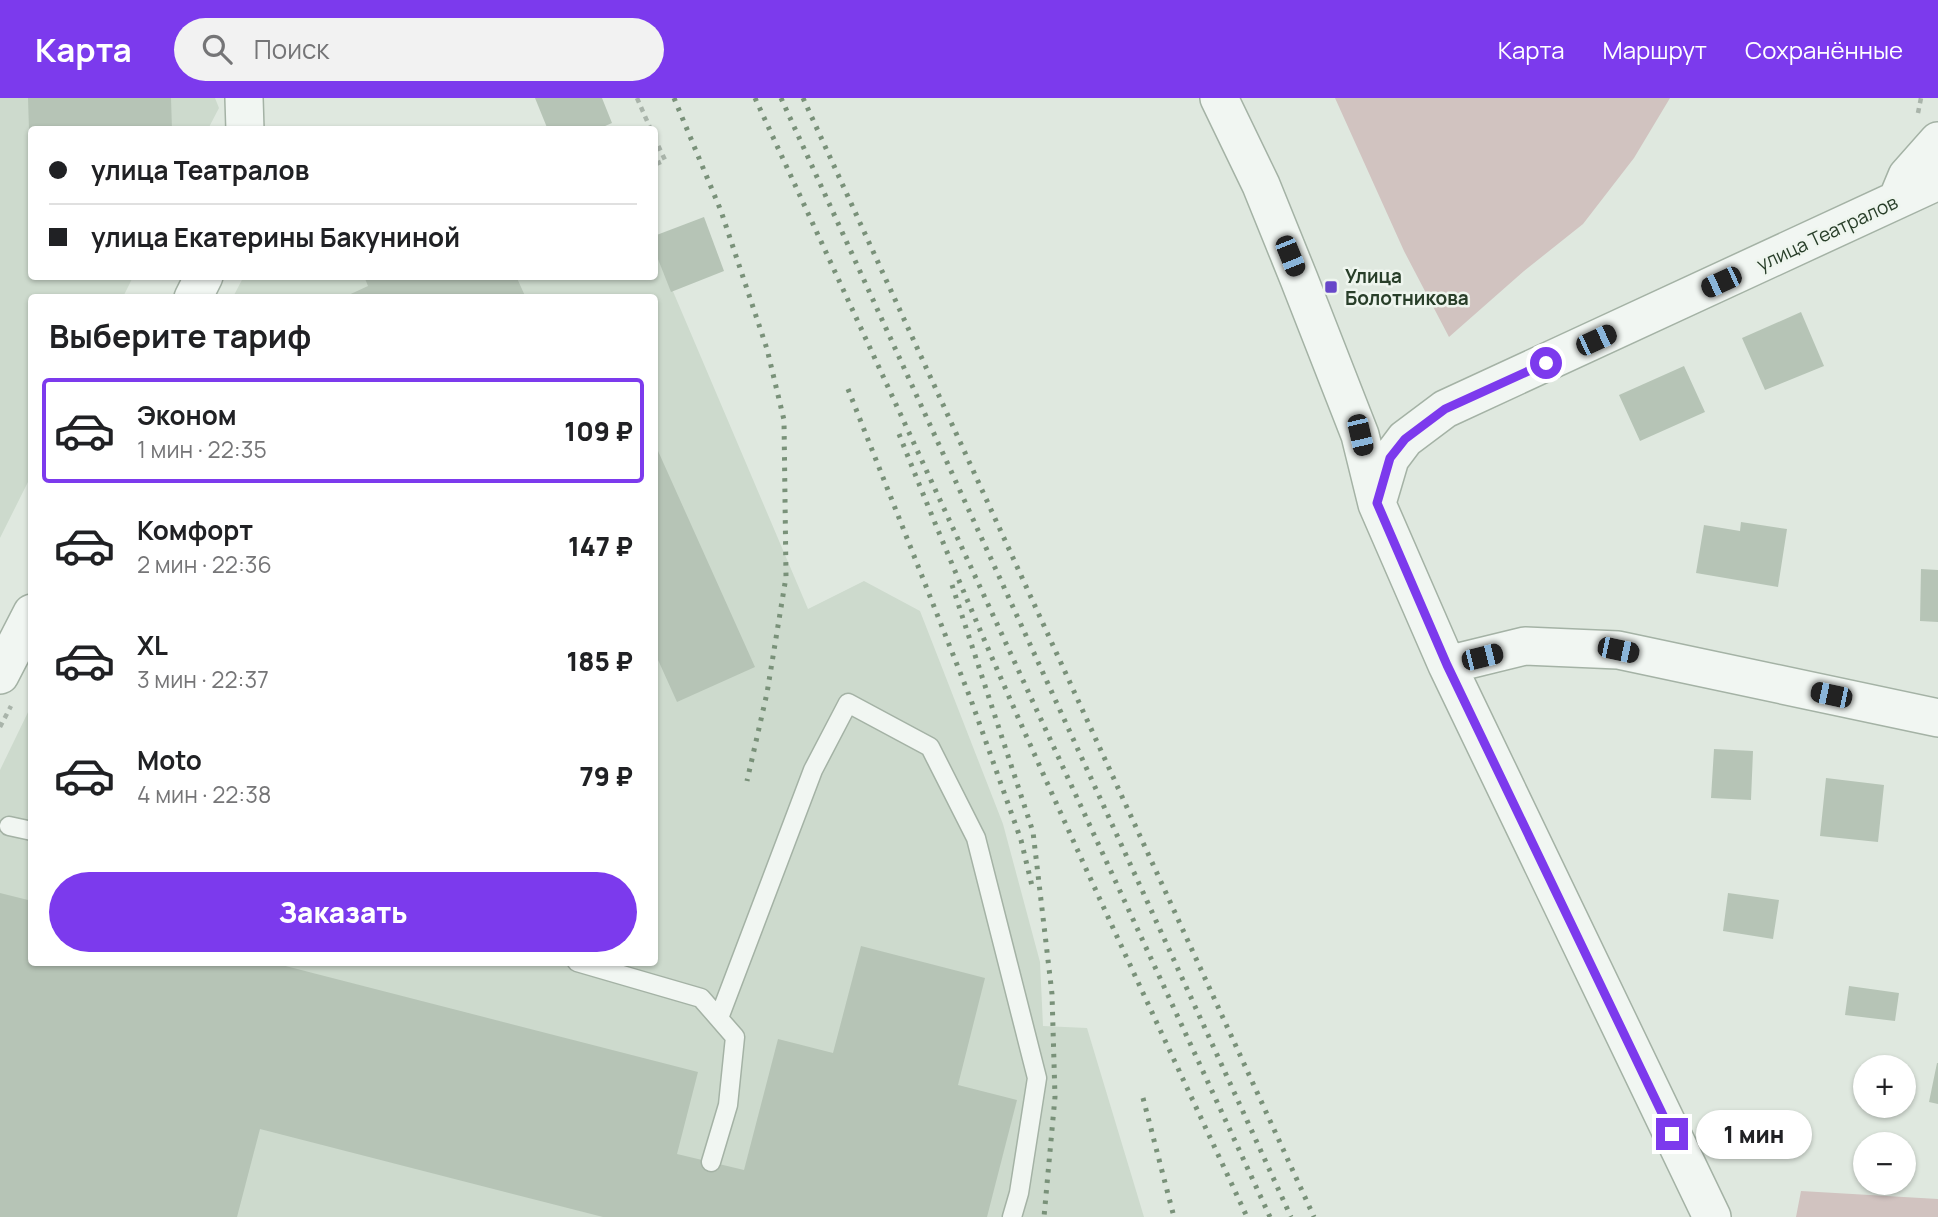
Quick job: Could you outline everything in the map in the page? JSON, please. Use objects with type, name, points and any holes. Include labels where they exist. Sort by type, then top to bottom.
[{"type":"street","points":[[243,98],[246,126]]},
{"type":"street","points":[[1219,98],[1261,185],[1331,357],[1360,435],[1377,503],[1447,665],[1712,1217]]},
{"type":"street","points":[[1897,200],[1907,176],[1938,141]]},
{"type":"street","name":"улица Театралов","points":[[1377,503],[1390,458],[1405,439],[1445,409],[1938,181]]},
{"type":"street","points":[[0,674],[28,621]]},
{"type":"street","points":[[1447,665],[1525,646],[1618,650],[1938,718]]},
{"type":"lane","points":[[719,1018],[813,770],[848,703],[930,747],[976,838],[1037,1078],[1019,1193],[1012,1217]]},
{"type":"lane","points":[[9,826],[28,830]]},
{"type":"lane","points":[[591,966],[701,998],[735,1037],[728,1105],[711,1162]]},
{"type":"path","points":[[638,98],[649,126]]},
{"type":"path","points":[[658,145],[665,160],[658,163]]},
{"type":"shaded area","points":[[0,98],[215,98],[219,108],[210,126],[28,126],[28,280],[132,280],[124,294],[28,294],[28,482],[0,538]]},
{"type":"shaded area","points":[[1335,98],[1670,98],[1634,158],[1583,224],[1524,271],[1449,337],[1404,251]]},
{"type":"shaded area","points":[[658,256],[808,609],[864,581],[920,611],[1003,824],[1040,962],[1043,1026],[1087,1028],[1144,1217],[0,1217],[0,770],[28,712],[28,966],[658,966],[658,294],[235,294],[242,280],[658,280]]},
{"type":"shaded area","points":[[1801,1191],[1938,1199],[1938,1217],[1796,1217]]},
{"type":"building","points":[[28,98],[171,98],[172,126],[29,126]]},
{"type":"building","points":[[535,98],[602,98],[612,123],[605,126],[546,126]]},
{"type":"building","points":[[704,217],[724,271],[671,292],[658,259],[658,234]]},
{"type":"building","points":[[366,280],[518,280],[524,294],[351,294],[368,286]]},
{"type":"building","points":[[1801,312],[1824,366],[1765,390],[1742,338]]},
{"type":"building","points":[[1684,366],[1705,412],[1640,441],[1619,395]]},
{"type":"building","points":[[658,451],[755,667],[677,702],[658,660]]},
{"type":"building","points":[[1741,522],[1787,529],[1778,587],[1696,573],[1704,525],[1740,531]]},
{"type":"building","points":[[1921,569],[1938,570],[1938,622],[1920,621]]},
{"type":"building","points":[[1714,749],[1753,751],[1751,800],[1711,798]]},
{"type":"building","points":[[1826,778],[1884,785],[1878,842],[1820,836]]},
{"type":"building","points":[[0,893],[28,900],[28,966],[286,966],[698,1072],[677,1154],[744,1170],[778,1039],[833,1053],[861,946],[985,978],[958,1085],[1017,1100],[987,1217],[603,1217],[260,1129],[237,1217],[0,1217]]},
{"type":"building","points":[[1728,893],[1779,900],[1773,939],[1723,931]]},
{"type":"building","points":[[1849,986],[1899,993],[1895,1021],[1845,1015]]},
{"type":"building","points":[[1938,1063],[1938,1104],[1929,1102]]},
{"type":"railway","points":[[674,98],[721,211],[767,349],[784,420],[786,577],[767,693],[747,781]]},
{"type":"railway","points":[[755,98],[1270,1217]]},
{"type":"railway","points":[[781,98],[1291,1217]]},
{"type":"railway","points":[[803,98],[1314,1217]]},
{"type":"railway","points":[[848,389],[971,700],[1021,840],[1032,886]]},
{"type":"railway","points":[[899,434],[1024,730],[1247,1217]]},
{"type":"railway","points":[[952,585],[1033,832],[1052,994],[1055,1097],[1044,1217]]},
{"type":"railway","points":[[1143,1098],[1174,1217]]},
{"type":"place","name":"Улица Болотникова","points":[[1331,287]]},
{"type":"route","points":[[1546,363],[1445,409],[1405,439],[1390,458],[1377,503],[1447,665],[1672,1134]]}]
